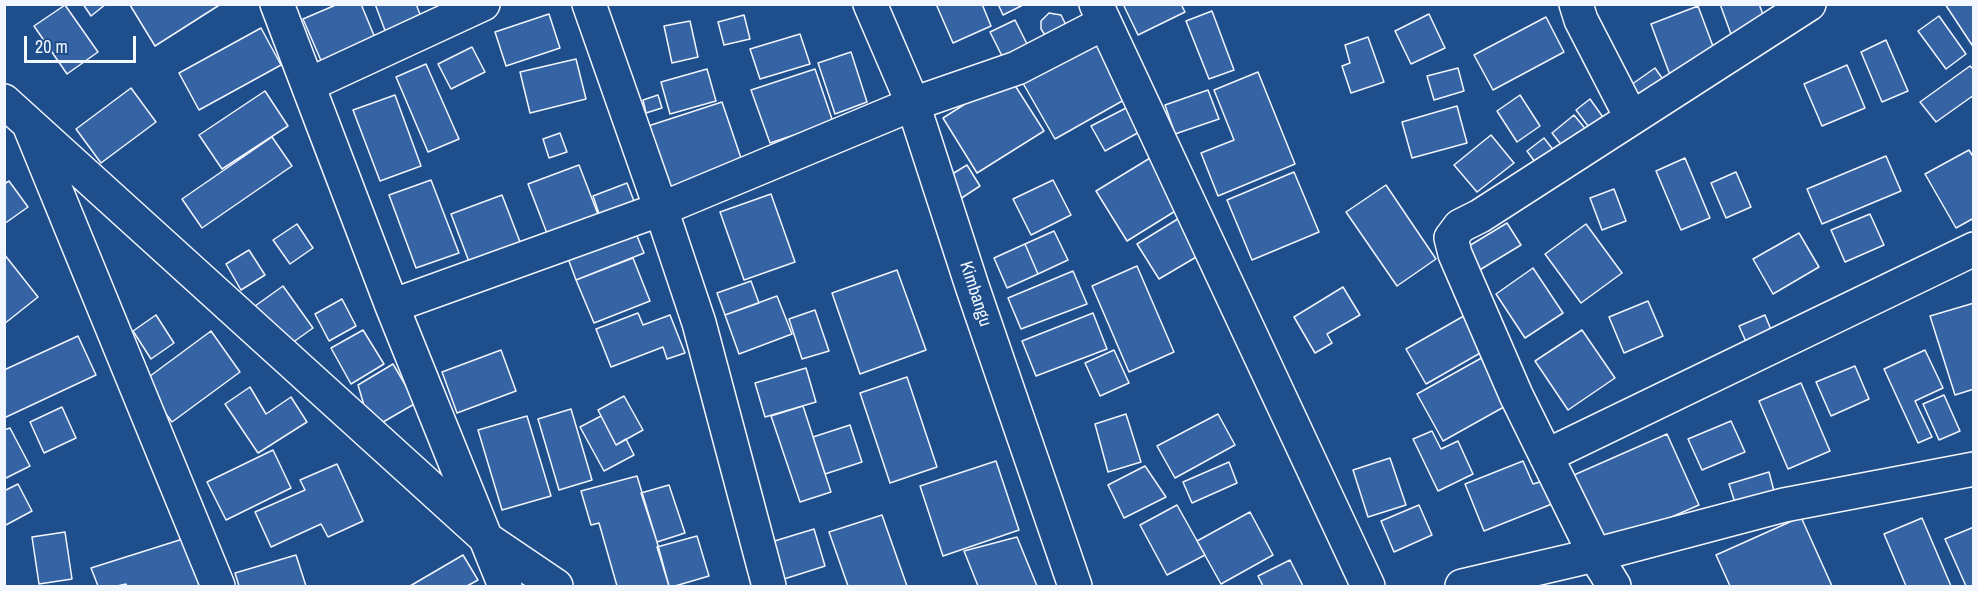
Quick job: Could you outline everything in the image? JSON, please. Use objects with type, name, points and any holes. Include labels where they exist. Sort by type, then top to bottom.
[{"type":"street","points":[[277,4],[392,306],[506,586]]},
{"type":"street","points":[[308,85],[483,4]]},
{"type":"street","points":[[589,4],[662,209],[699,323],[769,586]]},
{"type":"street","name":"Kimbangu","points":[[870,4],[913,104],[972,286],[1075,586]]},
{"type":"street","points":[[1576,4],[1581,20],[1631,117]]},
{"type":"street","points":[[1614,586],[1595,555],[1516,395],[1455,254],[1451,238],[1460,226],[1480,216],[1809,4]]},
{"type":"street","points":[[392,306],[662,209],[913,104],[1017,68],[1100,14],[1368,586]]},
{"type":"street","points":[[16,110],[488,540],[556,586]]},
{"type":"street","points":[[16,110],[218,586]]},
{"type":"street","points":[[1546,456],[1974,249]]},
{"type":"street","points":[[1462,586],[1595,555],[1784,505],[1974,469]]},
{"type":"building","points":[[83,4],[106,4],[91,16]]},
{"type":"building","points":[[131,4],[221,4],[155,46]]},
{"type":"building","points":[[338,4],[361,4],[380,50],[326,72],[303,19]]},
{"type":"building","points":[[375,4],[416,4],[425,27],[389,41]]},
{"type":"building","points":[[936,4],[982,4],[991,26],[953,43]]},
{"type":"building","points":[[998,4],[1025,4],[1003,15]]},
{"type":"building","points":[[1123,4],[1181,4],[1185,12],[1138,35]]},
{"type":"building","points":[[1720,4],[1759,4],[1767,25],[1732,37]]},
{"type":"building","points":[[1945,4],[1974,4],[1974,48]]},
{"type":"building","points":[[65,5],[98,52],[67,74],[34,26]]},
{"type":"building","points":[[1698,6],[1717,57],[1670,75],[1651,24]]},
{"type":"building","points":[[1212,11],[1234,70],[1209,79],[1186,21]]},
{"type":"building","points":[[1049,13],[1061,15],[1065,27],[1045,35],[1041,29],[1041,21]]},
{"type":"building","points":[[549,14],[560,48],[506,66],[495,32]]},
{"type":"building","points":[[1429,14],[1445,48],[1411,64],[1395,31]]},
{"type":"building","points":[[744,15],[750,39],[724,45],[718,22]]},
{"type":"building","points":[[1939,16],[1966,54],[1946,69],[1918,31]]},
{"type":"building","points":[[1546,17],[1564,52],[1493,90],[1474,55]]},
{"type":"building","points":[[1015,20],[1031,52],[1006,64],[990,32]]},
{"type":"building","points":[[690,21],[698,57],[672,63],[664,26]]},
{"type":"building","points":[[261,28],[281,65],[199,110],[179,73]]},
{"type":"building","points":[[800,34],[810,64],[760,79],[750,49]]},
{"type":"building","points":[[1096,35],[1131,96],[1055,139],[1020,78]]},
{"type":"building","points":[[1368,37],[1384,82],[1351,93],[1342,66],[1350,63],[1345,45]]},
{"type":"building","points":[[1886,40],[1908,91],[1882,102],[1861,52]]},
{"type":"building","points":[[472,47],[485,72],[451,89],[438,64]]},
{"type":"building","points":[[851,52],[867,102],[835,114],[818,63]]},
{"type":"building","points":[[576,59],[586,99],[530,113],[520,72]]},
{"type":"building","points":[[426,64],[459,139],[428,152],[396,77]]},
{"type":"building","points":[[1847,65],[1865,108],[1822,126],[1804,84]]},
{"type":"building","points":[[1970,66],[1974,70],[1974,95],[1936,122],[1920,102]]},
{"type":"building","points":[[1458,68],[1464,91],[1434,100],[1427,76]]},
{"type":"building","points":[[1655,68],[1669,88],[1642,107],[1628,87]]},
{"type":"building","points":[[707,69],[716,101],[670,114],[661,82]]},
{"type":"building","points":[[815,69],[833,122],[770,143],[751,90]]},
{"type":"building","points":[[1258,72],[1295,164],[1218,196],[1201,153],[1234,140],[1214,90]]},
{"type":"building","points":[[1009,76],[1044,131],[977,173],[943,118]]},
{"type":"building","points":[[131,88],[156,122],[101,163],[76,129]]},
{"type":"building","points":[[1208,90],[1219,119],[1175,134],[1165,105]]},
{"type":"building","points":[[265,91],[288,126],[222,169],[199,135]]},
{"type":"building","points":[[395,95],[421,166],[380,181],[353,110]]},
{"type":"building","points":[[658,95],[662,108],[646,113],[643,100]]},
{"type":"building","points":[[1520,95],[1540,126],[1517,142],[1497,111]]},
{"type":"building","points":[[1590,99],[1605,120],[1591,130],[1576,110]]},
{"type":"building","points":[[722,102],[743,164],[663,190],[642,128]]},
{"type":"building","points":[[1130,106],[1143,130],[1105,151],[1091,126]]},
{"type":"building","points":[[1457,106],[1467,143],[1412,158],[1402,122]]},
{"type":"building","points":[[1574,115],[1593,138],[1570,156],[1552,133]]},
{"type":"building","points":[[560,133],[567,152],[549,158],[543,139]]},
{"type":"building","points":[[1491,135],[1514,163],[1477,192],[1454,165]]},
{"type":"building","points":[[272,137],[292,166],[202,228],[182,199]]},
{"type":"building","points":[[1544,138],[1558,156],[1540,169],[1527,151]]},
{"type":"building","points":[[1969,150],[1974,158],[1974,218],[1956,228],[1925,174]]},
{"type":"building","points":[[1155,155],[1185,205],[1127,241],[1096,191]]},
{"type":"building","points":[[1886,156],[1901,191],[1822,224],[1807,189]]},
{"type":"building","points":[[1685,158],[1710,218],[1681,230],[1656,171]]},
{"type":"building","points":[[579,165],[599,217],[548,236],[528,184]]},
{"type":"building","points":[[967,165],[980,186],[957,201],[944,179]]},
{"type":"building","points":[[1294,172],[1319,232],[1252,260],[1227,200]]},
{"type":"building","points":[[1736,172],[1751,207],[1726,218],[1711,183]]},
{"type":"building","points":[[431,180],[459,253],[416,268],[389,195]]},
{"type":"building","points":[[1053,180],[1071,215],[1031,235],[1013,199]]},
{"type":"building","points":[[9,181],[28,207],[4,224],[4,184]]},
{"type":"building","points":[[627,183],[637,209],[602,222],[593,196]]},
{"type":"building","points":[[1386,185],[1436,259],[1397,286],[1346,212]]},
{"type":"building","points":[[1614,189],[1626,221],[1602,230],[1590,198]]},
{"type":"building","points":[[771,194],[795,262],[744,280],[720,212]]},
{"type":"building","points":[[502,195],[522,247],[471,267],[451,214]]},
{"type":"building","points":[[1870,214],[1884,245],[1845,262],[1831,230]]},
{"type":"building","points":[[1181,217],[1203,253],[1159,279],[1137,244]]},
{"type":"building","points":[[1507,223],[1521,245],[1473,274],[1459,252]]},
{"type":"building","points":[[297,224],[313,248],[290,264],[273,240]]},
{"type":"building","points":[[1586,224],[1622,273],[1581,303],[1545,254]]},
{"type":"building","points":[[633,226],[644,253],[576,280],[566,253]]},
{"type":"building","points":[[1054,231],[1068,260],[1038,274],[1025,244]]},
{"type":"building","points":[[1799,233],[1819,267],[1773,294],[1753,259]]},
{"type":"building","points":[[1025,244],[1038,274],[1007,288],[994,258]]},
{"type":"building","points":[[249,250],[265,275],[241,290],[226,264]]},
{"type":"building","points":[[4,254],[38,297],[4,324]]},
{"type":"building","points":[[633,258],[650,301],[594,323],[576,280]]},
{"type":"building","points":[[1137,266],[1174,352],[1129,372],[1092,286]]},
{"type":"building","points":[[1533,268],[1563,313],[1525,338],[1496,294]]},
{"type":"building","points":[[897,270],[926,350],[860,374],[832,293]]},
{"type":"building","points":[[1073,271],[1087,304],[1021,329],[1008,298]]},
{"type":"building","points":[[751,281],[759,303],[725,315],[717,293]]},
{"type":"building","points":[[283,286],[313,328],[285,348],[255,306]]},
{"type":"building","points":[[1343,287],[1360,315],[1327,334],[1332,343],[1315,353],[1294,317]]},
{"type":"building","points":[[777,296],[792,334],[739,354],[725,315]]},
{"type":"building","points":[[342,299],[356,326],[329,341],[315,314]]},
{"type":"building","points":[[1648,301],[1663,336],[1624,353],[1609,317]]},
{"type":"building","points":[[1974,303],[1974,389],[1955,395],[1930,316]]},
{"type":"building","points":[[815,310],[829,351],[802,359],[789,319]]},
{"type":"building","points":[[638,313],[643,325],[670,315],[685,353],[667,359],[663,347],[611,367],[596,329]]},
{"type":"building","points":[[1093,313],[1107,349],[1036,376],[1022,341]]},
{"type":"building","points":[[1469,313],[1489,348],[1426,384],[1406,349]]},
{"type":"building","points":[[156,315],[174,343],[151,359],[133,331]]},
{"type":"building","points":[[1765,315],[1776,342],[1751,353],[1739,326]]},
{"type":"building","points":[[363,330],[384,364],[351,384],[331,348]]},
{"type":"building","points":[[1582,330],[1615,378],[1568,410],[1535,361]]},
{"type":"building","points":[[211,331],[240,372],[172,422],[142,382]]},
{"type":"building","points":[[78,336],[96,375],[4,418],[4,370]]},
{"type":"building","points":[[501,350],[516,391],[457,413],[442,372]]},
{"type":"building","points":[[1114,350],[1129,383],[1100,396],[1085,363]]},
{"type":"building","points":[[1925,350],[1943,388],[1915,401],[1932,437],[1918,443],[1884,369]]},
{"type":"building","points":[[1485,356],[1511,403],[1443,441],[1417,394]]},
{"type":"building","points":[[393,364],[416,403],[371,429],[358,385]]},
{"type":"building","points":[[1855,366],[1869,399],[1831,416],[1816,382]]},
{"type":"building","points":[[806,368],[816,402],[765,417],[755,383]]},
{"type":"building","points":[[907,377],[937,467],[890,483],[860,393]]},
{"type":"building","points":[[1801,383],[1830,451],[1788,469],[1759,401]]},
{"type":"building","points":[[250,387],[266,414],[291,397],[307,422],[258,453],[225,404]]},
{"type":"building","points":[[1944,395],[1960,431],[1939,440],[1923,404]]},
{"type":"building","points":[[624,396],[643,430],[616,445],[598,410]]},
{"type":"building","points":[[803,406],[831,492],[800,502],[771,416]]},
{"type":"building","points":[[62,407],[76,438],[44,453],[30,422]]},
{"type":"building","points":[[571,409],[592,480],[559,490],[538,419]]},
{"type":"building","points":[[1126,414],[1141,462],[1108,472],[1095,424]]},
{"type":"building","points":[[1218,414],[1235,445],[1175,478],[1157,446]]},
{"type":"building","points":[[527,416],[551,496],[502,510],[478,430]]},
{"type":"building","points":[[601,416],[616,445],[626,439],[634,455],[604,471],[580,427]]},
{"type":"building","points":[[1731,421],[1745,452],[1702,470],[1688,439]]},
{"type":"building","points":[[850,425],[862,462],[825,474],[813,437]]},
{"type":"building","points":[[10,428],[30,466],[4,479],[4,430]]},
{"type":"building","points":[[1432,431],[1441,449],[1458,441],[1473,474],[1438,491],[1413,439]]},
{"type":"building","points":[[1667,434],[1699,505],[1605,546],[1574,475]]},
{"type":"building","points":[[273,450],[291,488],[226,520],[207,482]]},
{"type":"building","points":[[1390,458],[1406,505],[1368,517],[1353,470]]},
{"type":"building","points":[[996,461],[1019,530],[943,556],[920,486]]},
{"type":"building","points":[[1523,461],[1533,484],[1543,481],[1552,504],[1484,531],[1465,484]]},
{"type":"building","points":[[1229,462],[1237,483],[1192,503],[1183,482]]},
{"type":"building","points":[[337,464],[363,521],[328,537],[321,524],[271,547],[255,512],[305,490],[300,480]]},
{"type":"building","points":[[1145,466],[1166,497],[1124,518],[1108,485]]},
{"type":"building","points":[[1769,472],[1775,495],[1736,506],[1729,484]]},
{"type":"building","points":[[637,476],[669,586],[617,586],[599,523],[591,525],[581,491]]},
{"type":"building","points":[[18,484],[32,511],[4,526],[4,491]]},
{"type":"building","points":[[669,485],[685,533],[657,542],[641,493]]},
{"type":"building","points":[[1177,505],[1205,555],[1167,575],[1140,525]]},
{"type":"building","points":[[1419,505],[1432,535],[1394,552],[1381,521]]},
{"type":"building","points":[[1250,512],[1273,555],[1221,584],[1197,541]]},
{"type":"building","points":[[882,515],[907,586],[848,586],[829,532]]},
{"type":"building","points":[[1801,517],[1832,586],[1730,586],[1716,555]]},
{"type":"building","points":[[1922,518],[1951,586],[1906,586],[1884,534]]},
{"type":"building","points":[[1974,527],[1974,586],[1966,586],[1945,539]]},
{"type":"building","points":[[814,529],[825,566],[781,580],[768,543]]},
{"type":"building","points":[[65,532],[72,579],[39,584],[32,537]]},
{"type":"building","points":[[697,536],[709,576],[669,586],[657,547]]},
{"type":"building","points":[[189,537],[206,586],[127,586],[126,584],[98,586],[91,568]]},
{"type":"building","points":[[1017,537],[1037,586],[978,586],[964,551]]},
{"type":"building","points":[[296,555],[306,586],[239,586],[235,573]]},
{"type":"building","points":[[463,555],[478,580],[467,586],[410,586]]},
{"type":"building","points":[[1290,560],[1303,586],[1263,586],[1258,576]]}]
